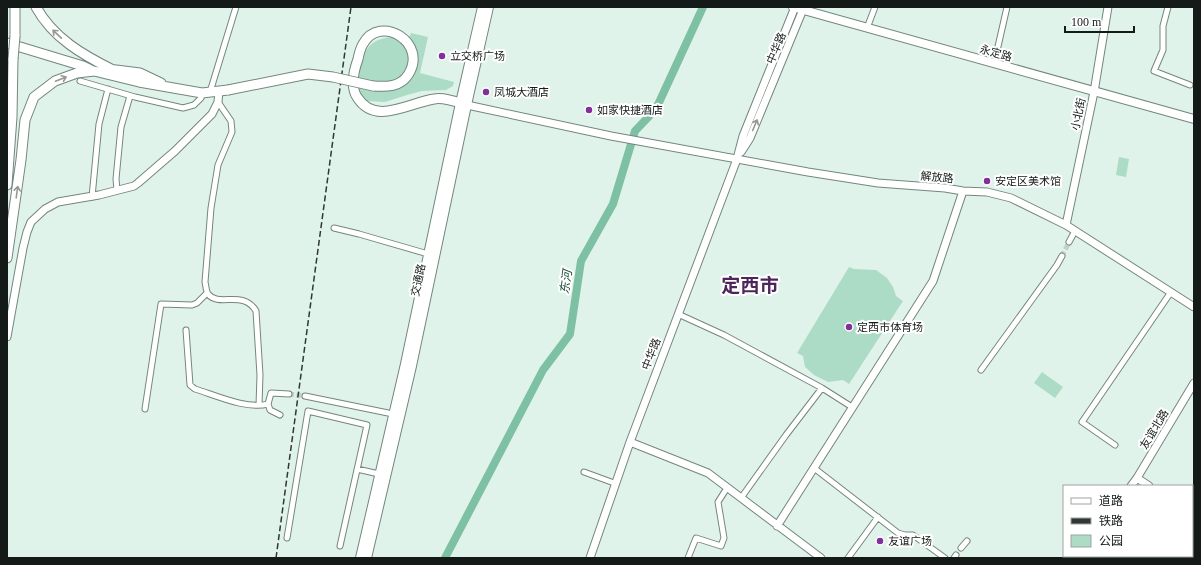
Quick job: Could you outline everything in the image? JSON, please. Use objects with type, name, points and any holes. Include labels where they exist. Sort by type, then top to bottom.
[{"type":"highway","points":[[7,185],[12,117],[15,7]]},
{"type":"highway","points":[[36,7],[55,32],[81,53],[113,70]]},
{"type":"highway","points":[[7,43],[83,66],[94,71],[139,82],[170,87],[215,91],[308,74],[333,77],[373,86],[391,86],[406,78],[411,70],[413,53],[404,38],[389,31],[381,31],[374,34],[363,44],[354,69],[353,85],[355,94],[360,102],[376,112],[386,112],[436,98],[464,104]]},
{"type":"highway","points":[[83,66],[140,73],[170,87]]},
{"type":"highway","points":[[7,258],[21,160],[25,120],[34,97],[55,81],[76,73],[94,71]]},
{"type":"main road","name":"交通路","points":[[367,558],[412,366],[482,7]]},
{"type":"main road","name":"交通路","points":[[360,558],[428,254],[489,7]]},
{"type":"main road","name":"永定路","points":[[794,7],[1194,119]]},
{"type":"street","points":[[236,7],[215,91],[218,102],[232,121],[232,132],[218,166],[212,208],[205,282],[207,293],[212,298],[229,300],[242,299],[252,304],[256,311],[260,376],[258,405]]},
{"type":"street","name":"中华路","points":[[590,558],[614,483],[737,159],[743,136],[794,7]]},
{"type":"street","points":[[867,28],[875,7]]},
{"type":"street","points":[[994,64],[1007,7]]},
{"type":"street","name":"小北街","points":[[1066,225],[1094,92],[1108,7]]},
{"type":"street","points":[[1168,7],[1163,26],[1163,50],[1154,71],[1190,85]]},
{"type":"street","name":"中华路","points":[[737,159],[750,138],[804,9]]},
{"type":"street","points":[[80,81],[130,96],[182,108],[194,105],[201,98],[215,91]]},
{"type":"street","points":[[92,197],[99,124],[108,89]]},
{"type":"street","points":[[117,190],[116,179],[121,128],[130,96]]},
{"type":"street","points":[[7,338],[23,248],[31,222],[45,208],[58,202],[92,197],[134,186],[156,168],[212,114],[218,102]]},
{"type":"street","name":"解放路","points":[[464,104],[611,136],[878,184],[987,192],[1011,198],[1066,225],[1194,307]]},
{"type":"street","points":[[777,526],[933,281],[963,191]]},
{"type":"street","points":[[334,228],[428,254]]},
{"type":"street","points":[[1069,242],[1075,231]]},
{"type":"street","points":[[981,370],[1062,256]]},
{"type":"street","points":[[1115,445],[1082,422],[1170,292]]},
{"type":"street","points":[[145,409],[161,304],[192,305],[197,303],[207,293]]},
{"type":"street","points":[[678,314],[724,335],[822,388],[852,407]]},
{"type":"street","points":[[186,330],[190,385],[195,389],[241,403],[258,405],[268,404]]},
{"type":"street","name":"友谊北路","points":[[1132,485],[1194,383]]},
{"type":"street","points":[[741,498],[822,388]]},
{"type":"street","points":[[280,415],[270,410],[268,404],[271,393],[289,394]]},
{"type":"street","points":[[305,396],[393,414]]},
{"type":"street","points":[[287,538],[308,411],[367,425],[340,546]]},
{"type":"street","points":[[630,442],[701,470],[728,488],[821,558]]},
{"type":"street","points":[[814,468],[898,533],[913,535],[945,558]]},
{"type":"street","points":[[357,469],[379,474]]},
{"type":"street","points":[[584,472],[614,483]]},
{"type":"street","points":[[1137,478],[1148,485]]},
{"type":"street","points":[[688,558],[696,538],[721,546],[724,538],[718,502],[728,488]]},
{"type":"street","points":[[848,558],[878,518]]},
{"type":"street","points":[[962,548],[966,541]]},
{"type":"green space","points":[[411,33],[428,37],[420,73],[454,82],[453,86],[446,90],[422,91],[385,102],[367,101],[359,92],[358,88],[358,75],[363,55],[371,45],[380,39],[410,36]]},
{"type":"green space","points":[[1119,157],[1129,159],[1126,177],[1116,175]]},
{"type":"green space","name":"定西市体育场","points":[[849,267],[854,269],[876,270],[887,278],[893,287],[896,296],[903,301],[849,384],[843,380],[828,382],[814,375],[805,367],[803,356],[797,353]]},
{"type":"green space","points":[[1042,372],[1063,387],[1055,398],[1034,383]]},
{"type":"waterway","name":"东河","points":[[445,558],[543,370],[570,334],[581,261],[613,204],[635,131],[656,109],[703,7]]},
{"type":"tunnel","points":[[1062,256],[1069,242]]},
{"type":"tunnel","points":[[289,394],[305,396]]},
{"type":"railway","points":[[276,558],[351,7]]},
{"type":"place","name":"立交桥广场","points":[[442,56]]},
{"type":"place","name":"凤城大酒店","points":[[486,92]]},
{"type":"place","name":"如家快捷酒店","points":[[589,110]]},
{"type":"place","name":"安定区美术馆","points":[[987,181]]},
{"type":"place","name":"定西市体育场","points":[[849,327]]},
{"type":"place","name":"友谊广场","points":[[880,541]]},
{"type":"district","name":"定西市","points":[[750,285]]}]
